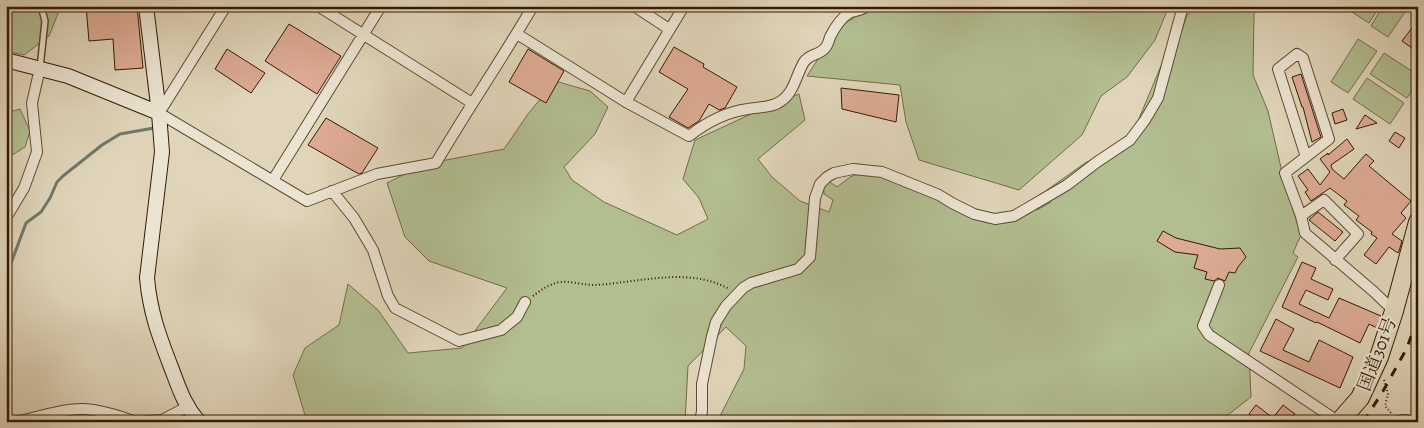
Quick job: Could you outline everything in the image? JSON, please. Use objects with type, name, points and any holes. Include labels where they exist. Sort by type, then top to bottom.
[{"type":"highway","name":"国道301号","points":[[1339,422],[1360,398],[1379,357],[1394,311],[1418,222]]},
{"type":"street","points":[[146,6],[162,152],[147,278],[148,297],[153,318],[187,407],[199,422]]},
{"type":"street","points":[[158,113],[226,6]]},
{"type":"street","points":[[318,6],[472,103]]},
{"type":"street","points":[[273,180],[381,6]]},
{"type":"street","points":[[6,60],[68,76],[158,113],[307,201],[377,174],[436,162],[533,6]]},
{"type":"street","points":[[634,6],[669,29]]},
{"type":"street","points":[[626,102],[684,6]]},
{"type":"street","points":[[517,34],[626,102],[689,136],[715,118],[737,111],[780,102],[792,90],[805,59],[826,47],[842,19],[850,13],[864,8],[864,6]]},
{"type":"street","points":[[700,422],[702,384],[716,322],[722,312],[743,288],[751,283],[798,269],[810,257],[816,198],[820,184],[827,177],[834,173],[853,169],[882,172],[939,195],[974,214],[995,219],[1014,216],[1067,185],[1130,140],[1158,98],[1183,6]]},
{"type":"street","points":[[1306,156],[1278,70],[1297,54],[1303,58],[1329,139],[1285,172],[1305,233],[1394,311]]},
{"type":"street","points":[[6,218],[24,188],[37,152],[32,103],[40,68]]},
{"type":"street","points":[[332,191],[354,218],[373,250],[388,296],[395,308],[459,341],[501,330],[517,317],[525,302]]},
{"type":"street","points":[[1301,216],[1324,200],[1358,234],[1335,260]]},
{"type":"street","points":[[1219,285],[1203,326],[1209,335],[1339,422]]},
{"type":"street","points":[[15,422],[83,409],[113,414],[137,422],[162,420],[187,407]]},
{"type":"street","points":[[1396,421],[1414,422]]},
{"type":"lane","points":[[40,68],[45,21],[41,6]]},
{"type":"path","points":[[525,302],[544,287],[560,282],[598,285],[683,277],[709,280],[738,293]]},
{"type":"path","points":[[1383,378],[1388,390],[1385,406],[1395,416],[1396,421]]},
{"type":"green space","points":[[6,6],[61,6],[49,36],[24,55],[6,51]]},
{"type":"green space","points":[[863,6],[1169,6],[1155,40],[1127,77],[1101,96],[1082,135],[1019,190],[919,160],[906,122],[900,85],[807,76],[840,25],[854,18]]},
{"type":"green space","points":[[1200,6],[1265,6],[1254,13],[1253,75],[1268,111],[1285,185],[1301,235],[1293,253],[1298,257],[1249,353],[1251,397],[1219,422],[719,422],[719,418],[744,369],[746,346],[726,327],[688,366],[685,422],[307,422],[293,375],[305,348],[339,325],[348,284],[378,310],[408,353],[462,348],[507,288],[429,261],[405,237],[387,183],[425,164],[504,149],[528,114],[555,81],[590,91],[608,107],[595,134],[564,167],[572,180],[604,202],[677,235],[708,219],[699,198],[683,179],[695,140],[799,94],[805,120],[758,159],[772,177],[800,201],[829,212],[833,200],[824,194],[823,177],[837,187],[850,177],[863,172],[888,177],[988,221],[1030,207],[1037,210],[1051,202],[1040,195],[1085,163],[1130,140],[1176,30],[1181,33],[1187,15]]},
{"type":"green space","points":[[1355,6],[1380,6],[1369,23],[1352,12]]},
{"type":"green space","points":[[1383,6],[1409,6],[1388,37],[1371,26]]},
{"type":"green space","points":[[1358,39],[1377,51],[1348,93],[1331,82]]},
{"type":"green space","points":[[1384,53],[1418,75],[1418,82],[1407,98],[1370,74]]},
{"type":"green space","points":[[1367,78],[1404,103],[1390,124],[1353,99]]},
{"type":"green space","points":[[20,109],[30,131],[25,147],[6,159],[6,113]]},
{"type":"building","points":[[86,6],[137,6],[143,68],[115,70],[113,39],[89,41]]},
{"type":"building","points":[[1418,20],[1418,42],[1416,41],[1412,48],[1402,41]]},
{"type":"building","points":[[289,24],[341,56],[317,94],[265,61]]},
{"type":"building","points":[[674,47],[704,64],[703,67],[737,87],[725,108],[719,110],[709,104],[699,121],[688,128],[669,117],[688,89],[659,72]]},
{"type":"building","points":[[227,49],[265,73],[251,93],[215,69]]},
{"type":"building","points":[[528,49],[564,71],[546,103],[509,82]]},
{"type":"building","points":[[1301,74],[1321,137],[1312,142],[1303,107],[1292,77]]},
{"type":"building","points":[[841,88],[899,95],[896,122],[842,109]]},
{"type":"building","points":[[1343,109],[1347,120],[1335,124],[1332,113]]},
{"type":"building","points":[[1365,115],[1377,123],[1356,129]]},
{"type":"building","points":[[326,118],[378,148],[362,173],[359,174],[308,145]]},
{"type":"building","points":[[1395,132],[1405,138],[1399,148],[1389,141]]},
{"type":"building","points":[[1347,139],[1354,149],[1331,165],[1332,169],[1344,179],[1366,154],[1374,161],[1369,166],[1411,201],[1401,213],[1406,218],[1392,234],[1402,241],[1398,253],[1389,247],[1376,264],[1364,255],[1377,238],[1356,220],[1359,216],[1344,205],[1347,201],[1330,188],[1311,201],[1305,192],[1308,190],[1298,176],[1308,169],[1320,185],[1330,172],[1320,159],[1328,153],[1328,155]]},
{"type":"building","points":[[1318,212],[1343,232],[1335,241],[1309,220]]},
{"type":"building","points":[[1163,231],[1176,238],[1220,249],[1240,248],[1246,257],[1235,273],[1229,272],[1225,281],[1218,278],[1214,281],[1205,279],[1207,272],[1194,268],[1198,255],[1175,252],[1157,241]]},
{"type":"building","points":[[1302,262],[1316,268],[1311,279],[1333,289],[1328,300],[1306,290],[1299,304],[1329,318],[1339,298],[1381,316],[1377,328],[1369,324],[1360,343],[1282,307]]},
{"type":"building","points":[[1276,319],[1294,329],[1283,350],[1309,362],[1319,340],[1353,357],[1340,388],[1260,351]]},
{"type":"building","points":[[1256,405],[1273,418],[1283,405],[1295,414],[1289,422],[1259,422],[1249,414]]},
{"type":"waterway","points":[[6,280],[26,223],[41,212],[57,182],[102,145],[120,134],[154,128]]},
{"type":"waterway","points":[[6,282],[6,319]]},
{"type":"railway","points":[[1363,422],[1382,393],[1407,348],[1418,317]]}]
